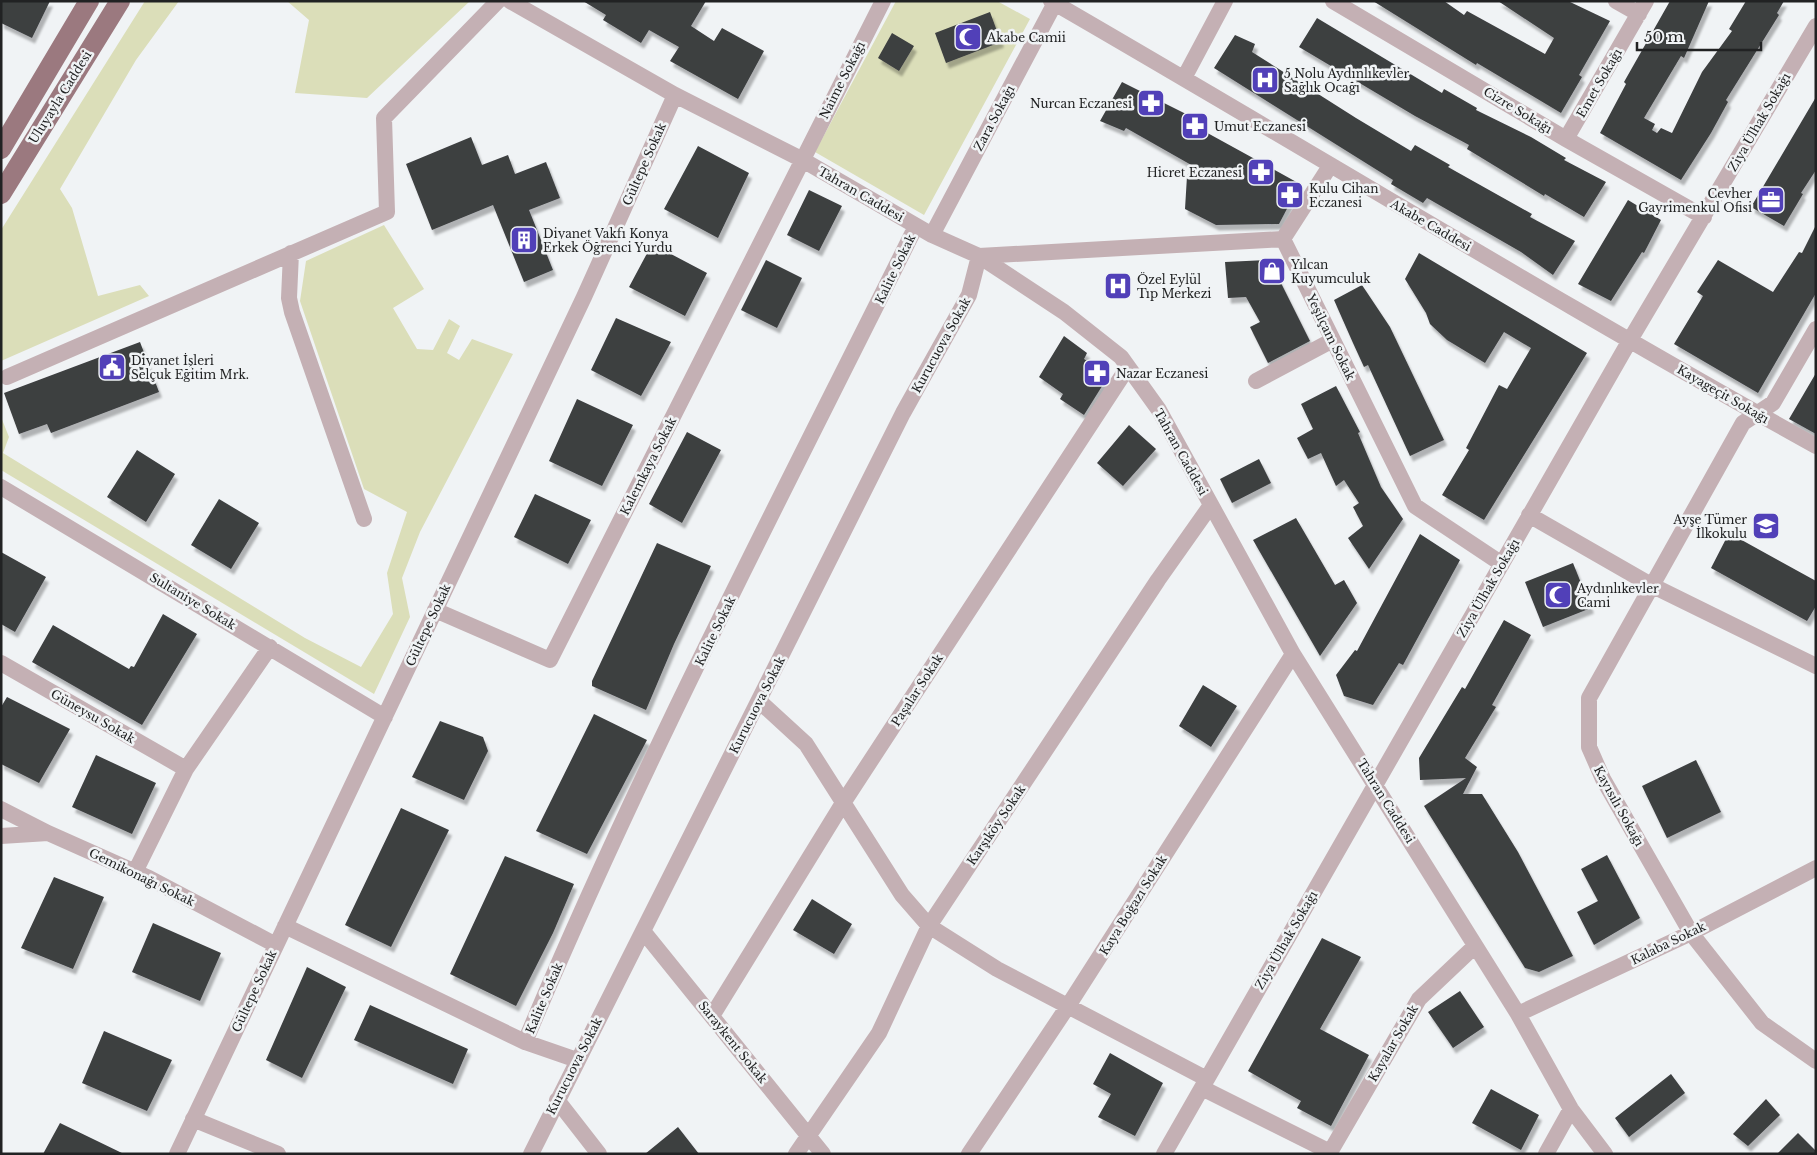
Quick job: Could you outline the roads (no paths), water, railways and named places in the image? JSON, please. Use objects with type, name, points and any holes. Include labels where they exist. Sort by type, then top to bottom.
[{"type":"main road","name":"Uluyayla Caddesi","points":[[1,148],[89,1]]},
{"type":"main road","name":"Uluyayla Caddesi","points":[[1,194],[120,1]]},
{"type":"street","points":[[6,377],[386,212],[384,118],[498,1]]},
{"type":"street","name":"Tahran Caddesi","points":[[510,1],[675,95],[801,159],[932,235],[979,256],[1064,312],[1121,357],[1159,410],[1293,654],[1518,1014],[1572,1109],[1605,1154]]},
{"type":"street","name":"Naime Sokağı","points":[[801,159],[883,1]]},
{"type":"street","points":[[1184,78],[1225,1]]},
{"type":"street","name":"Cizre Sokağı","points":[[1333,1],[1704,217]]},
{"type":"street","points":[[1616,1],[1642,8]]},
{"type":"street","name":"Akabe Caddesi","points":[[1054,2],[1330,166],[1630,340]]},
{"type":"street","name":"Zara Sokağı","points":[[932,235],[1054,2]]},
{"type":"street","name":"Emet Sokağı","points":[[1566,138],[1642,8]]},
{"type":"street","name":"Ziya Ülhak Sokağı","points":[[1164,1154],[1630,340],[1816,26]]},
{"type":"street","name":"Gültepe Sokak","points":[[177,1154],[584,297],[675,95]]},
{"type":"street","name":"Kalemkaya Sokak","points":[[435,610],[550,660],[801,159]]},
{"type":"street","points":[[979,256],[1283,238],[1330,166]]},
{"type":"street","name":"Kalite Sokak","points":[[525,1042],[555,970],[656,750],[916,226]]},
{"type":"street","name":"Yeşilçam Sokak","points":[[1283,238],[1415,506],[1502,564]]},
{"type":"street","points":[[291,253],[289,298],[292,312],[364,519]]},
{"type":"street","name":"Kurucuova Sokak","points":[[530,1154],[904,412],[970,295],[979,256]]},
{"type":"street","name":"Kayısılı Sokağı","points":[[1816,329],[1772,403],[1744,423],[1589,698],[1589,747],[1602,779],[1691,932],[1762,1023],[1816,1061]]},
{"type":"street","points":[[1256,381],[1333,340]]},
{"type":"street","name":"Kayageçit Sokağı","points":[[1630,340],[1816,446]]},
{"type":"street","name":"Paşalar Sokak","points":[[712,1016],[843,803],[1128,367]]},
{"type":"street","name":"Sultaniye Sokak","points":[[3,491],[270,647],[385,717]]},
{"type":"street","name":"Karşıköy Sokak","points":[[796,1154],[879,1033],[929,926],[1158,580],[1211,505]]},
{"type":"street","points":[[1530,516],[1651,585],[1816,666]]},
{"type":"street","points":[[135,872],[186,769],[270,647]]},
{"type":"street","name":"Kaya Boğazı Sokak","points":[[969,1154],[1068,1006],[1293,654]]},
{"type":"street","name":"Güneysu Sokak","points":[[1,663],[186,769]]},
{"type":"street","points":[[759,701],[806,744],[902,895],[929,926],[997,969],[1068,1006],[1330,1153]]},
{"type":"street","points":[[1,809],[48,833]]},
{"type":"street","name":"Gemikonağı Sokak","points":[[2,838],[48,833],[135,872],[276,946]]},
{"type":"street","name":"Kalaba Sokak","points":[[1518,1014],[1691,932],[1816,868]]},
{"type":"street","points":[[285,926],[525,1042],[577,1060]]},
{"type":"street","name":"Saraykent Sokak","points":[[644,931],[823,1154]]},
{"type":"street","name":"Kayalar Sokak","points":[[1330,1153],[1419,999],[1475,946]]},
{"type":"street","points":[[557,1100],[600,1154]]},
{"type":"street","points":[[1546,1154],[1572,1109]]},
{"type":"street","points":[[193,1119],[278,1154]]},
{"type":"place","name":"Akabe Camii","points":[[968,37]]},
{"type":"place","name":"5 Nolu Aydınlıkevler Sağlık Ocağı","points":[[1265,80]]},
{"type":"place","name":"Nurcan Eczanesi","points":[[1151,103]]},
{"type":"place","name":"Umut Eczanesi","points":[[1195,126]]},
{"type":"place","name":"Hicret Eczanesi","points":[[1261,172]]},
{"type":"place","name":"Kulu Cihan Eczanesi","points":[[1290,195]]},
{"type":"place","name":"Cevher Gayrimenkul Ofisi","points":[[1771,200]]},
{"type":"place","name":"Diyanet Vakfı Konya Erkek Öğrenci Yurdu","points":[[524,240]]},
{"type":"place","name":"Yılcan Kuyumculuk","points":[[1272,271]]},
{"type":"place","name":"Özel Eylül Tıp Merkezi","points":[[1118,286]]},
{"type":"place","name":"Diyanet İşleri Selçuk Eğitim Mrk.","points":[[112,367]]},
{"type":"place","name":"Nazar Eczanesi","points":[[1097,373]]},
{"type":"place","name":"Ayşe Tümer İlkokulu","points":[[1766,526]]},
{"type":"place","name":"Aydınlıkevler Cami","points":[[1558,595]]}]
